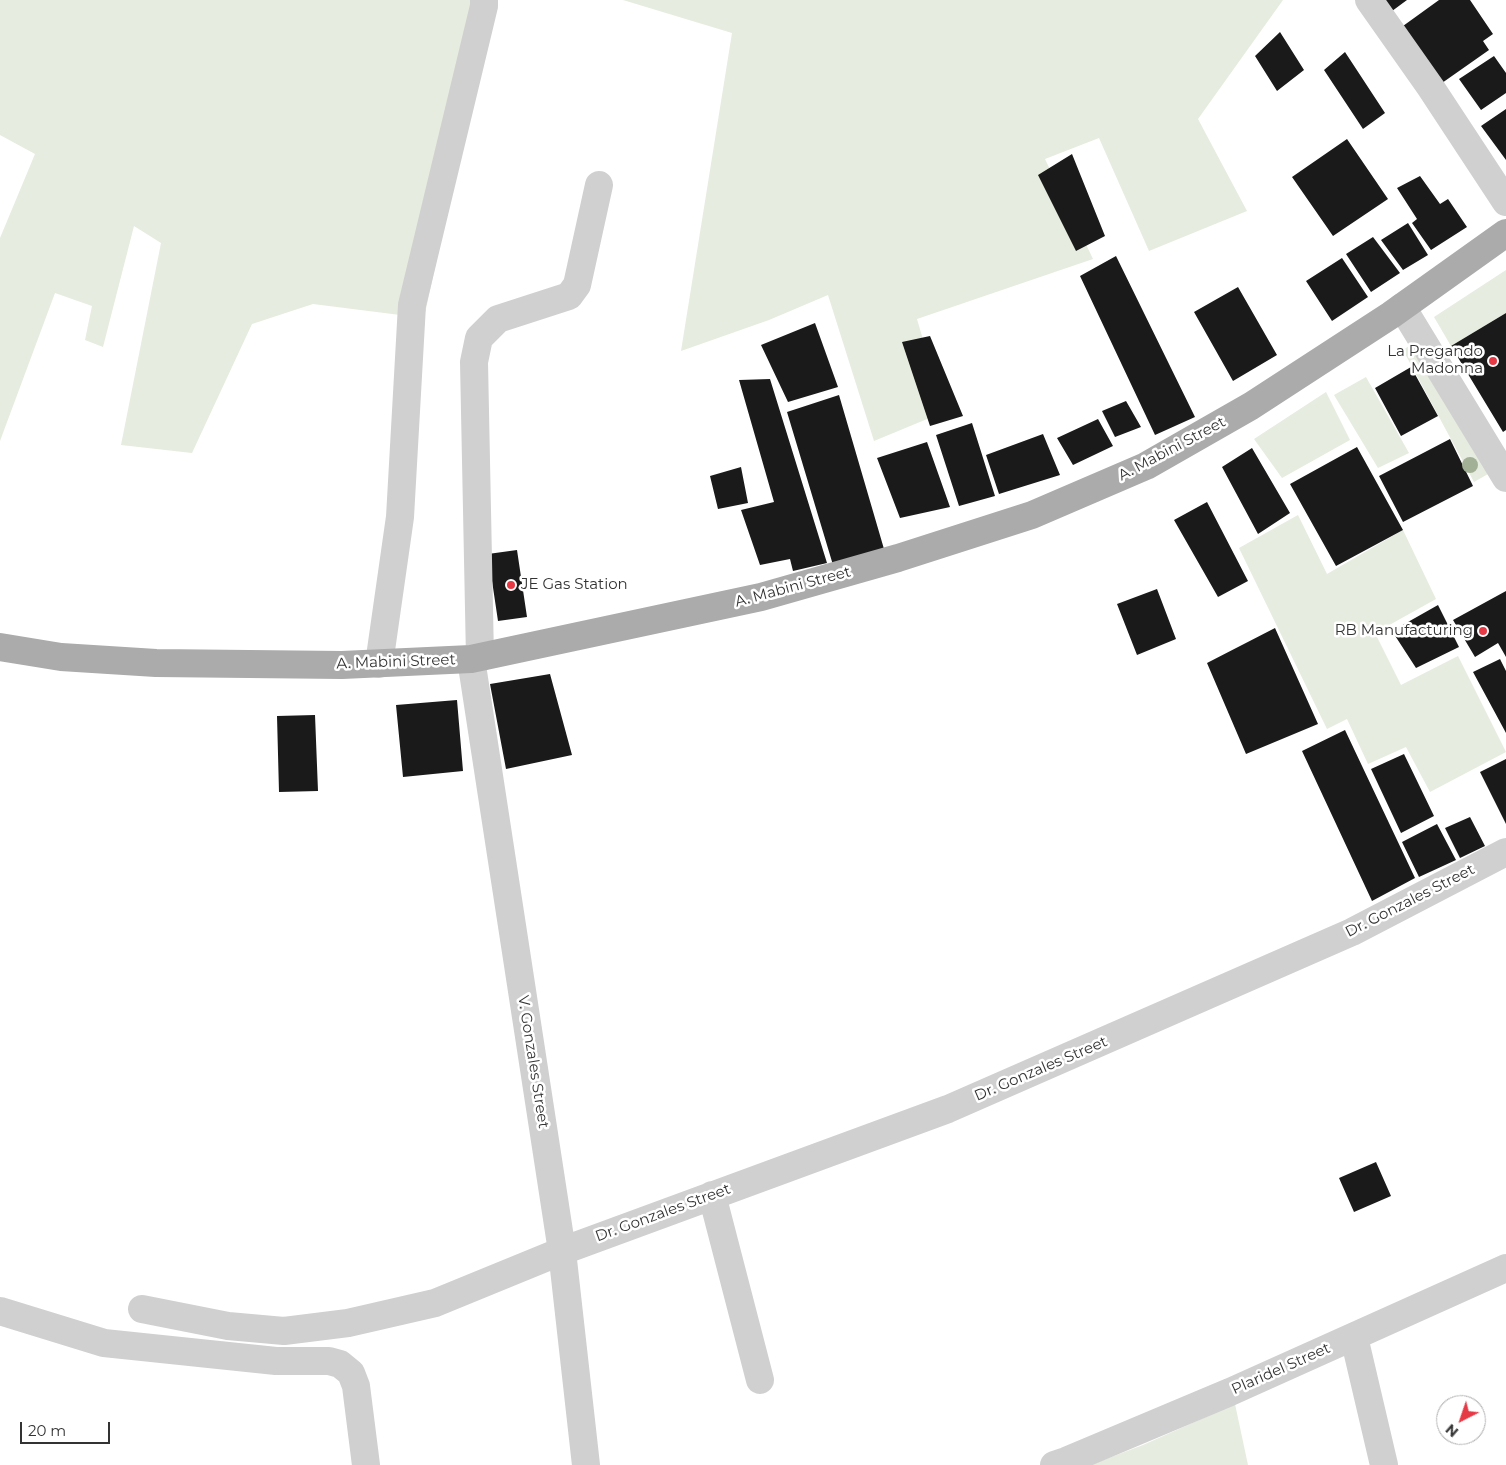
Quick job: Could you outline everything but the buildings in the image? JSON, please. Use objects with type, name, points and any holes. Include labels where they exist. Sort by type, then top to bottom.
[{"type":"main road","name":"A. Mabini Street","points":[[0,647],[61,657],[156,663],[379,664],[476,658],[761,597],[898,558],[1032,515],[1146,466],[1251,406],[1402,307],[1506,234]]},
{"type":"street","points":[[379,664],[400,517],[412,305],[484,0]]},
{"type":"street","points":[[1369,0],[1431,88],[1506,202]]},
{"type":"street","name":"V. Gonzales Street","points":[[586,1465],[562,1251],[476,658],[474,362],[478,338],[498,319],[569,296],[577,285],[599,185]]},
{"type":"street","points":[[1402,307],[1506,478]]},
{"type":"street","name":"Dr. Gonzales Street","points":[[142,1309],[228,1326],[284,1331],[348,1323],[435,1304],[562,1251],[957,1105],[1352,932],[1506,852]]},
{"type":"street","points":[[712,1195],[760,1380]]},
{"type":"street","name":"Plaridel Street","points":[[1054,1465],[1212,1400],[1506,1268]]},
{"type":"street","points":[[0,1311],[104,1343],[276,1361],[329,1361],[340,1364],[351,1373],[356,1386],[366,1465]]},
{"type":"street","points":[[1354,1337],[1384,1465]]},
{"type":"shaded area","points":[[0,0],[493,0],[424,318],[313,304],[252,324],[192,453],[121,445],[161,243],[134,226],[103,347],[85,340],[92,306],[55,293],[0,441],[0,238],[35,154],[0,135]]},
{"type":"shaded area","points":[[623,0],[1283,0],[1198,119],[1247,211],[1149,251],[1099,138],[1045,159],[1093,259],[917,319],[944,412],[874,441],[828,295],[769,320],[681,351],[732,33]]},
{"type":"shaded area","points":[[1506,270],[1506,313],[1451,346],[1434,317]]},
{"type":"shaded area","points":[[1418,340],[1488,474],[1474,482],[1403,350]]},
{"type":"shaded area","points":[[1366,377],[1409,453],[1378,468],[1334,395]]},
{"type":"shaded area","points":[[1326,392],[1350,440],[1282,478],[1254,439]]},
{"type":"shaded area","points":[[1298,515],[1327,574],[1403,530],[1436,599],[1375,633],[1401,685],[1458,656],[1506,752],[1430,792],[1406,747],[1368,764],[1347,719],[1327,729],[1239,548]]},
{"type":"shaded area","points":[[1235,1404],[1248,1465],[1090,1465],[1143,1445]]},
{"type":"place","name":"La Pregando Madonna","points":[[1493,361]]},
{"type":"place","name":"JE Gas Station","points":[[511,585]]},
{"type":"place","name":"RB Manufacturing","points":[[1483,631]]}]
